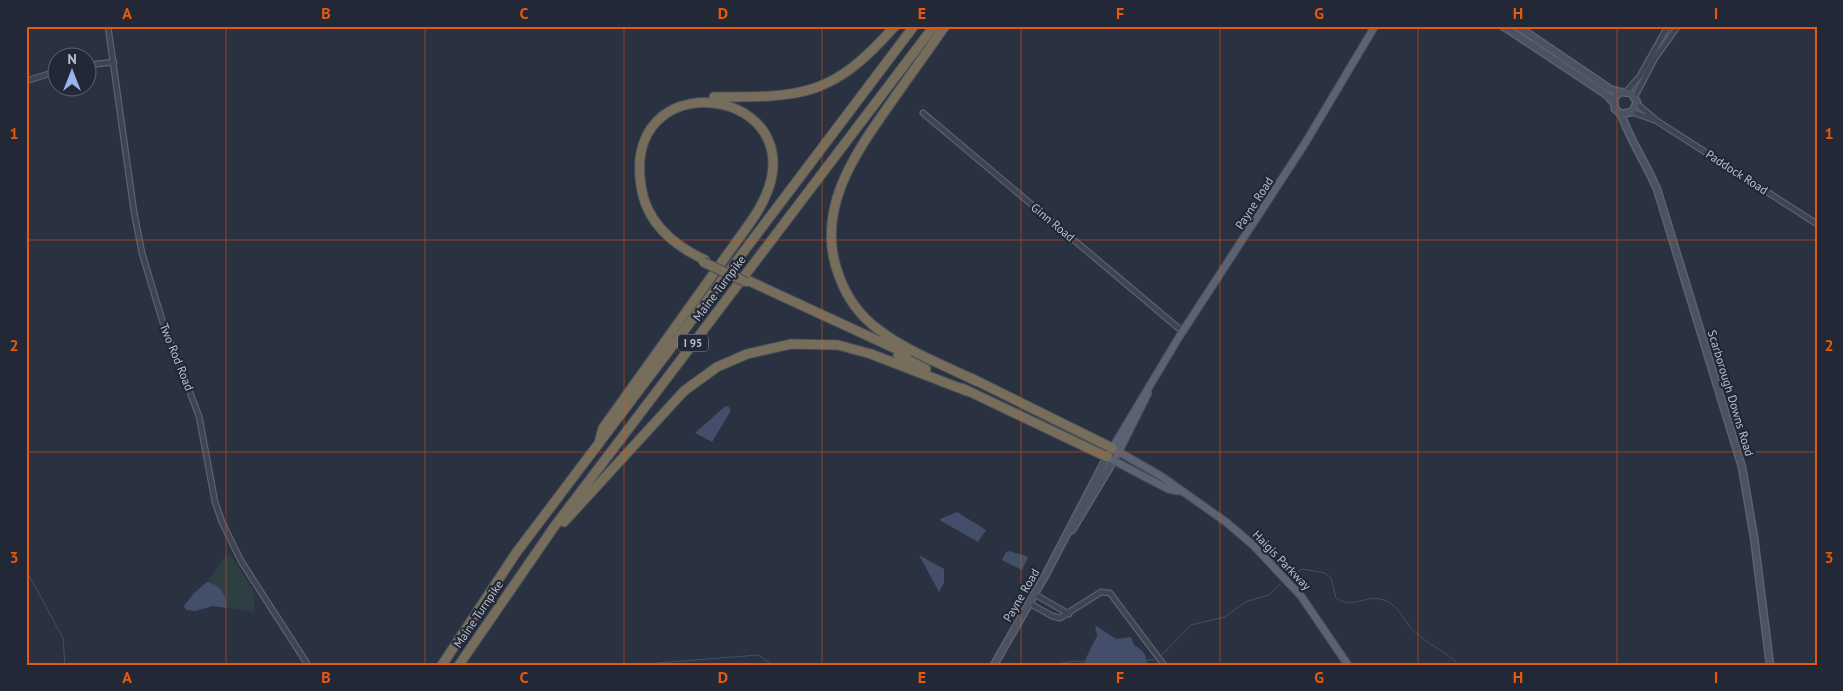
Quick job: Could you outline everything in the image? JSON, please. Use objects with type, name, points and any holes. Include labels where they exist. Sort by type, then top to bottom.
[{"type":"highway","points":[[894,26],[858,63],[838,78],[816,89],[779,96],[698,98],[674,106],[655,120],[641,141],[638,153],[637,178],[642,202],[662,234],[680,250],[893,348],[976,381]]},
{"type":"highway","name":"Maine Turnpike","points":[[442,665],[516,553],[914,26]]},
{"type":"highway","name":"Maine Turnpike","points":[[459,665],[531,558],[934,26]]},
{"type":"highway","points":[[945,26],[871,131],[848,168],[833,209],[831,246],[841,282],[853,304],[869,322],[911,350],[976,381],[1113,454]]},
{"type":"highway","points":[[599,444],[603,428],[752,220],[770,187],[773,175],[772,156],[766,138],[760,128],[742,111],[718,102],[706,101],[681,106],[660,119],[645,139],[639,163],[642,194],[655,222],[672,241],[704,261]]},
{"type":"highway","points":[[747,281],[911,361],[967,391]]},
{"type":"highway","points":[[531,558],[676,398],[704,375],[736,358],[768,348],[791,344],[838,345],[871,354],[967,391],[1113,454]]},
{"type":"main road","name":"Payne Road","points":[[1113,454],[1128,418],[1148,390],[1182,332],[1304,145],[1375,26]]},
{"type":"main road","name":"Haigis Parkway","points":[[1113,454],[1168,489],[1179,491],[1226,522],[1278,570],[1315,614],[1348,665]]},
{"type":"street","name":"Two Rod Road","points":[[108,26],[134,212],[142,254],[163,323],[199,416],[218,509],[244,567],[308,665]]},
{"type":"street","points":[[1503,26],[1563,64],[1607,95],[1613,102],[1615,109],[1621,114],[1630,113],[1637,104],[1635,96],[1655,58],[1678,26]]},
{"type":"street","points":[[1518,26],[1610,89],[1620,92],[1627,91],[1635,96]]},
{"type":"street","points":[[1627,91],[1640,76],[1668,26]]},
{"type":"street","points":[[98,64],[114,62]]},
{"type":"street","points":[[26,81],[48,74]]},
{"type":"street","points":[[1613,102],[1620,92]]},
{"type":"street","name":"Paddock Road","points":[[1637,104],[1657,121],[1817,224]]},
{"type":"street","name":"Ginn Road","points":[[923,113],[1182,332]]},
{"type":"street","name":"Paddock Road","points":[[1630,113],[1657,121]]},
{"type":"street","name":"Scarborough Downs Road","points":[[1630,113],[1632,137]]},
{"type":"street","name":"Scarborough Downs Road","points":[[1621,114],[1626,129],[1632,137],[1658,189],[1742,467],[1754,537],[1770,665]]},
{"type":"street","name":"Payne Road","points":[[994,665],[1113,454]]},
{"type":"street","points":[[1029,602],[1058,618],[1070,614],[1099,593],[1110,593],[1164,665]]},
{"type":"street","points":[[1034,594],[1070,614]]},
{"type":"shaded area","points":[[230,554],[253,590],[255,612],[227,608],[222,591],[216,585],[207,582],[226,556]]},
{"type":"water","points":[[727,406],[730,408],[730,412],[712,442],[695,433],[723,408]]},
{"type":"water","points":[[957,512],[986,530],[978,542],[940,519]]},
{"type":"water","points":[[1009,551],[1028,558],[1022,570],[1002,560],[1006,552]]},
{"type":"water","points":[[919,555],[944,569],[944,583],[939,592]]},
{"type":"water","points":[[207,582],[216,585],[222,591],[227,608],[213,606],[195,611],[186,610],[184,606],[194,593]]},
{"type":"water","points":[[1095,625],[1116,639],[1131,637],[1134,645],[1145,655],[1147,664],[1086,665],[1085,660],[1097,636]]},
{"type":"waterway","points":[[1295,573],[1302,569],[1325,573],[1331,578],[1336,598],[1348,603],[1371,599],[1389,602],[1418,635],[1459,665]]},
{"type":"waterway","points":[[26,570],[63,638],[65,665]]},
{"type":"waterway","points":[[1162,655],[1191,625],[1225,617],[1245,602],[1269,595],[1280,584]]},
{"type":"waterway","points":[[633,665],[758,655],[773,665]]},
{"type":"waterway","points":[[1146,660],[1154,660]]},
{"type":"waterway","points":[[1049,665],[1075,661],[1085,662]]},
{"type":"waterway","points":[[1018,665],[1021,663],[1027,665]]}]
